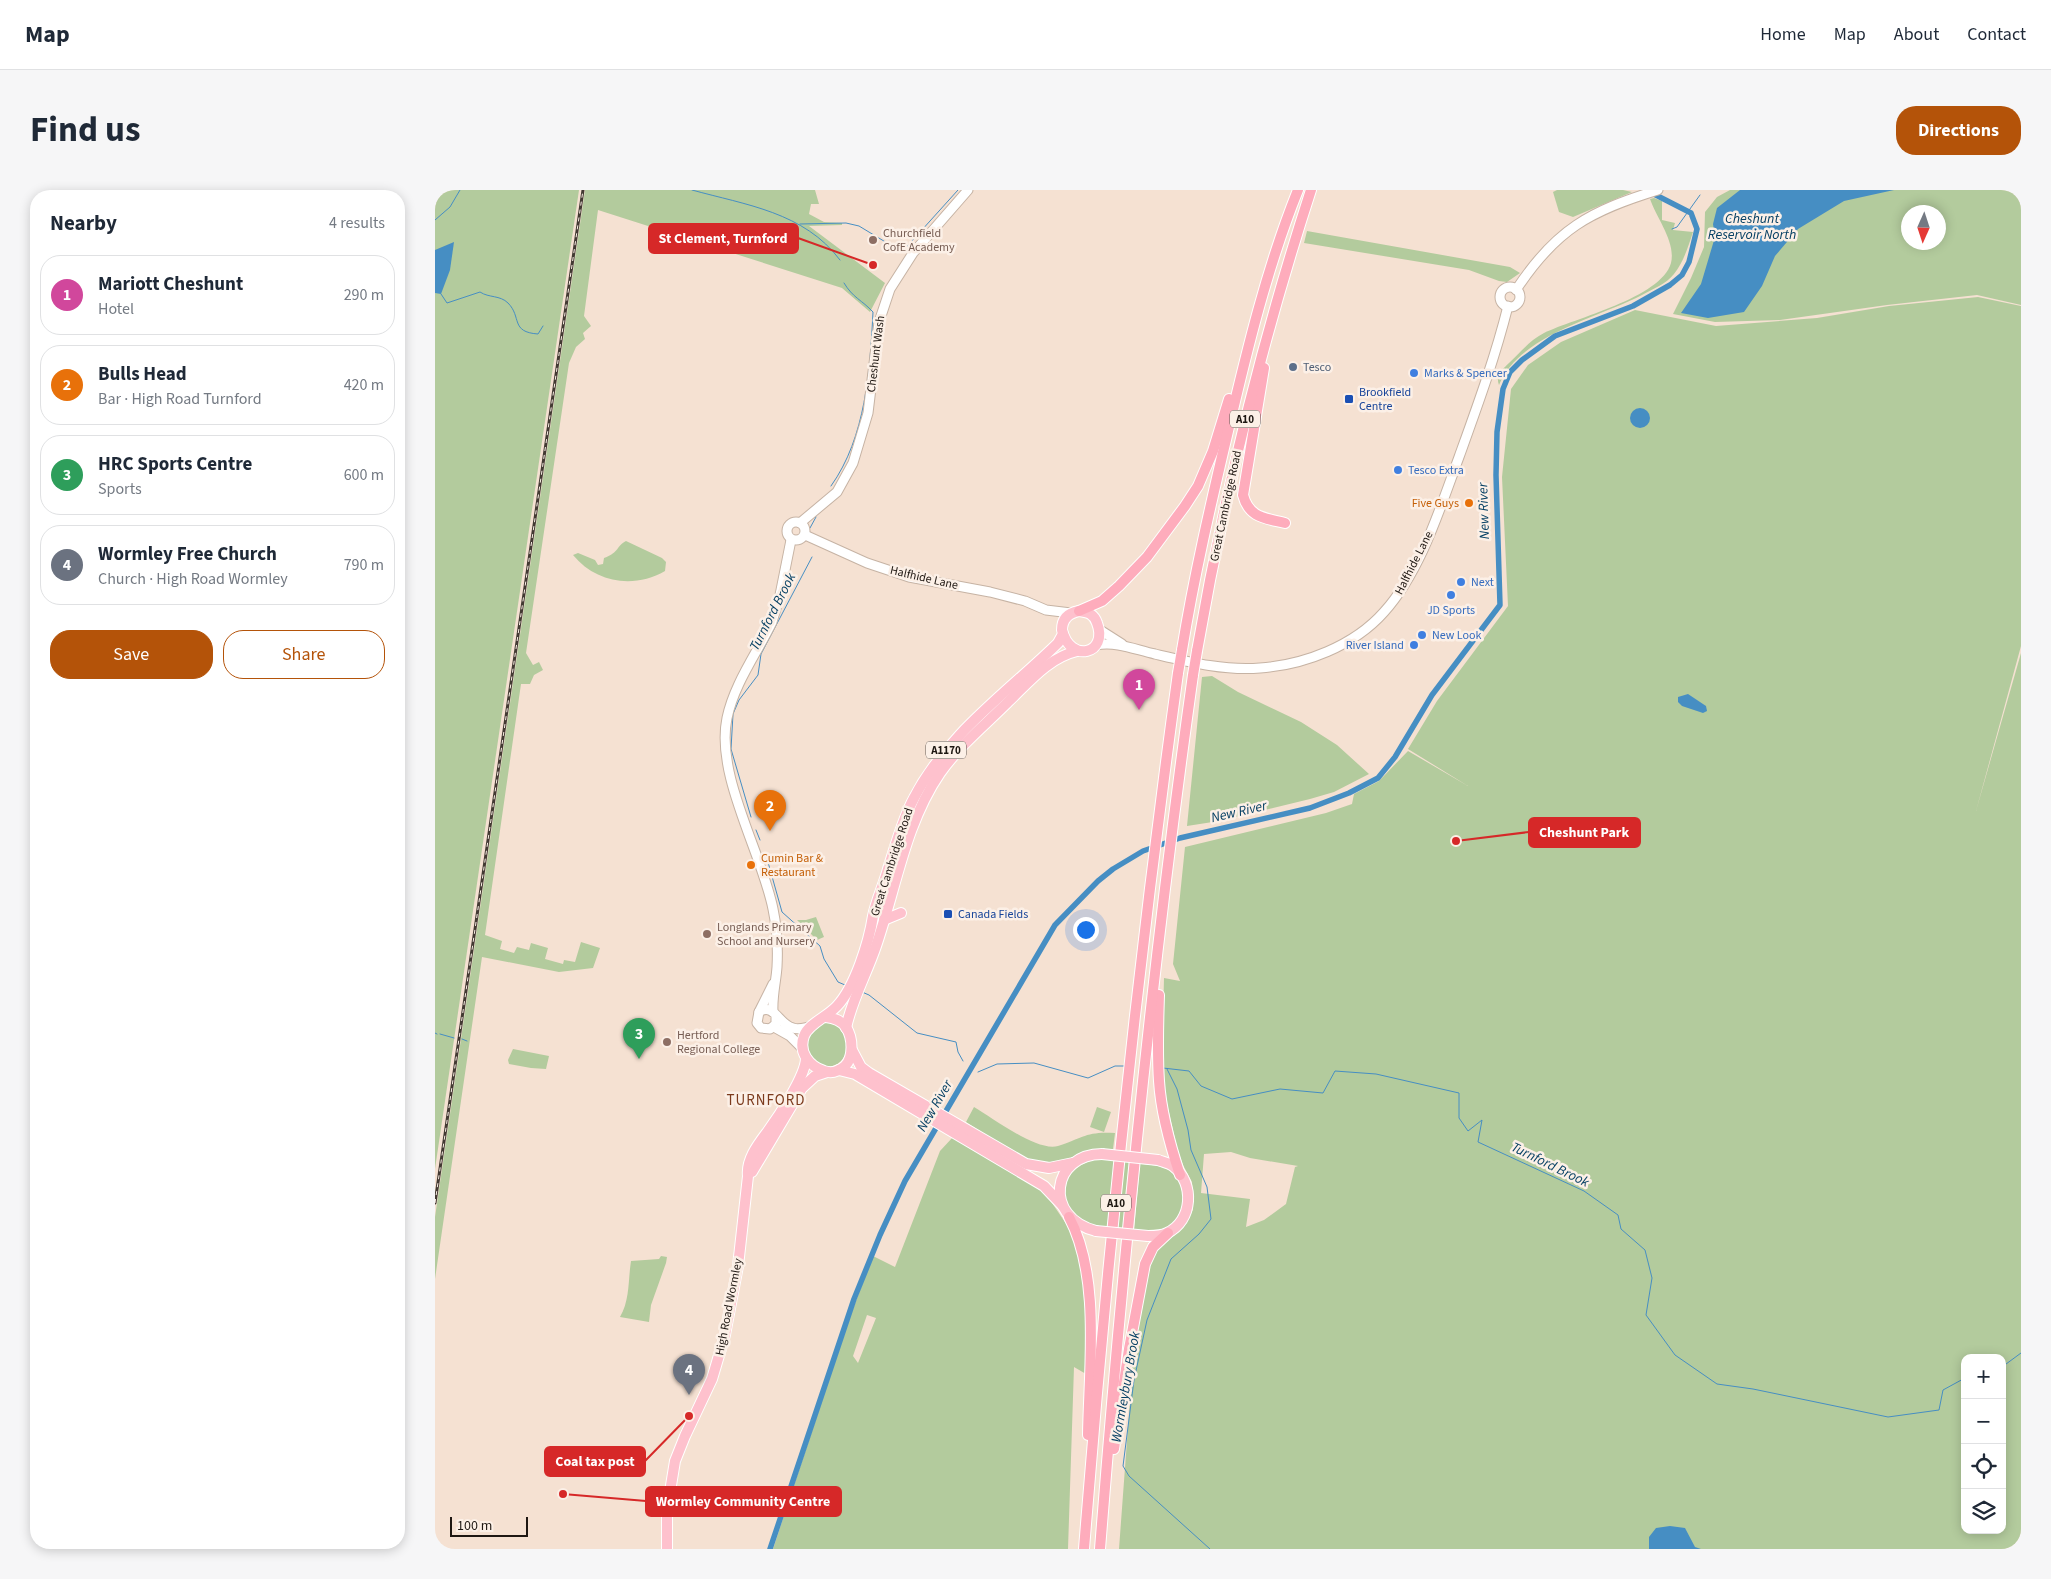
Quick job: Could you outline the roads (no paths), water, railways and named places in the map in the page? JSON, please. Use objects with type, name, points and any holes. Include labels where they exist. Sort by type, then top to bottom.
[{"type":"highway","name":"Great Cambridge Road","points":[[1092,1458],[1120,1166],[1156,829],[1178,673],[1198,561],[1241,375],[1267,282],[1298,190]]},
{"type":"highway","name":"Great Cambridge Road","points":[[1157,960],[1172,825],[1193,675],[1225,505],[1265,345],[1291,251],[1311,190]]},
{"type":"highway","points":[[1265,345],[1265,365],[1243,496],[1246,506],[1255,514],[1285,523]]},
{"type":"highway","points":[[1075,612],[1102,601],[1119,586],[1147,557],[1185,506],[1198,486],[1213,451],[1232,390],[1241,375]]},
{"type":"highway","points":[[1157,960],[1160,974],[1159,1090],[1171,1144],[1181,1175]]},
{"type":"highway","name":"A10","points":[[1100,1549],[1131,1197],[1157,960]]},
{"type":"highway","points":[[1069,1217],[1079,1238],[1085,1262],[1091,1306],[1088,1438],[1092,1458]]},
{"type":"highway","points":[[1102,1519],[1111,1484],[1123,1382],[1145,1264],[1153,1247],[1167,1233]]},
{"type":"highway","name":"A10","points":[[1084,1549],[1092,1458]]},
{"type":"main road","name":"Cheshunt Wash","points":[[800,523],[837,492],[853,464],[869,413],[879,322],[890,289],[913,253],[968,190]]},
{"type":"main road","points":[[1516,290],[1537,260],[1565,232],[1593,214],[1658,190]]},
{"type":"main road","points":[[1508,287],[1516,290],[1519,296],[1518,302],[1513,306],[1508,306],[1501,300],[1501,292],[1508,287]]},
{"type":"main road","name":"Halfhide Lane","points":[[1096,645],[1127,646],[1202,664],[1258,668],[1284,666],[1309,658],[1335,648],[1370,626],[1397,598],[1414,568],[1435,522],[1497,350],[1508,306]]},
{"type":"main road","points":[[774,982],[756,1020],[759,1026],[767,1030],[774,1027],[777,1021],[774,1011],[774,982],[777,958],[774,911],[768,886],[735,792],[726,756],[725,732],[731,702],[765,636],[777,608],[791,540],[787,533],[787,528],[794,522],[800,523],[805,530],[805,536],[797,541],[791,540]]},
{"type":"main road","name":"Halfhide Lane","points":[[805,536],[867,563],[897,573],[927,581],[1010,596],[1046,610],[1075,612]]},
{"type":"main road","name":"Halfhide Lane","points":[[1046,610],[1058,621],[1062,632]]},
{"type":"main road","points":[[1075,612],[1086,612],[1094,616],[1100,630],[1100,636],[1096,645],[1085,652],[1077,651],[1068,645],[1062,632],[1064,621],[1075,612]]},
{"type":"main road","name":"Halfhide Lane","points":[[1100,630],[1127,646]]},
{"type":"main road","name":"Great Cambridge Road","points":[[846,1028],[851,996],[884,920],[885,905],[903,824],[914,798],[927,775],[960,735],[1058,644],[1062,632]]},
{"type":"main road","name":"Great Cambridge Road","points":[[856,984],[873,922],[885,905],[916,819],[941,771],[965,743],[1049,664],[1062,656],[1077,651]]},
{"type":"main road","points":[[884,920],[901,914]]},
{"type":"main road","name":"Great Cambridge Road","points":[[826,1017],[851,996]]},
{"type":"main road","points":[[759,1012],[765,1009],[774,1011],[788,1026],[794,1029],[809,1027],[826,1017],[836,1019],[846,1028],[852,1050],[861,1067],[929,1113]]},
{"type":"main road","points":[[774,1027],[790,1036],[802,1048],[806,1058],[813,1066],[827,1072]]},
{"type":"main road","points":[[802,1048],[803,1039],[809,1027]]},
{"type":"main road","points":[[839,1070],[849,1061],[852,1050]]},
{"type":"main road","name":"High Road Wormley","points":[[667,1549],[667,1504],[675,1462],[712,1379],[725,1335],[738,1266],[748,1176],[747,1170],[753,1154],[804,1072],[806,1058]]},
{"type":"main road","points":[[748,1176],[806,1084],[815,1076],[839,1070],[855,1074],[1026,1164],[1049,1168],[1073,1163],[1085,1156],[1102,1154],[1158,1160],[1173,1166],[1181,1175],[1188,1194],[1188,1209],[1181,1222],[1167,1233],[1148,1236],[1096,1231],[1083,1227],[1069,1217],[1062,1205],[1044,1186],[952,1126]]},
{"type":"main road","points":[[767,1131],[769,1142]]},
{"type":"main road","points":[[1062,1205],[1061,1182],[1073,1163]]},
{"type":"water","name":"Cheshunt Reservoir North","points":[[1740,190],[1894,190],[1844,201],[1798,229],[1775,256],[1762,286],[1744,312],[1708,318],[1681,313],[1701,284],[1715,237],[1713,224],[1717,208]]},
{"type":"water","points":[[454,242],[450,270],[441,294],[435,293],[435,250]]},
{"type":"water","points":[[1640,408],[1647,411],[1650,418],[1647,425],[1640,428],[1633,425],[1630,418],[1633,411]]},
{"type":"water","points":[[1688,694],[1706,706],[1707,711],[1703,713],[1682,706],[1678,702],[1678,697]]},
{"type":"water","points":[[1670,1526],[1685,1528],[1695,1547],[1701,1549],[1649,1549],[1649,1537],[1656,1528]]},
{"type":"waterway","points":[[435,220],[450,207],[460,190]]},
{"type":"waterway","name":"Turnford Brook","points":[[692,190],[753,206],[792,221],[826,244],[840,260]]},
{"type":"waterway","points":[[800,224],[846,223],[859,226],[902,252],[958,190]]},
{"type":"waterway","name":"New River","points":[[770,1549],[854,1299],[880,1235],[905,1181],[1055,925],[1098,881],[1113,869],[1143,851],[1180,838],[1310,808],[1349,793],[1378,778],[1395,757],[1432,695],[1500,605],[1496,475],[1497,432],[1503,389],[1510,372],[1522,360],[1555,336],[1633,306],[1670,285],[1682,275],[1689,262],[1697,229],[1691,213],[1650,192]]},
{"type":"waterway","name":"New River","points":[[1672,229],[1677,227],[1700,195]]},
{"type":"waterway","name":"Turnford Brook","points":[[831,486],[843,467],[859,425],[868,380],[872,334],[873,312],[844,283]]},
{"type":"waterway","points":[[441,294],[447,303],[480,292],[505,300],[512,308],[523,330],[538,334],[543,326]]},
{"type":"waterway","name":"Turnford Brook","points":[[810,528],[816,517]]},
{"type":"waterway","name":"Turnford Brook","points":[[751,817],[731,749],[733,714],[739,700],[758,675],[761,654],[812,557]]},
{"type":"waterway","name":"Turnford Brook","points":[[756,830],[760,840]]},
{"type":"waterway","name":"Turnford Brook","points":[[766,855],[782,912],[820,946],[824,959],[838,982],[845,985]]},
{"type":"waterway","name":"Turnford Brook","points":[[862,992],[869,995],[917,1033],[956,1042],[958,1052],[963,1061]]},
{"type":"waterway","points":[[440,1034],[454,1038]]},
{"type":"waterway","points":[[462,1039],[467,1041]]},
{"type":"waterway","name":"Turnford Brook","points":[[978,1072],[997,1064],[1034,1063],[1088,1078],[1115,1066],[1125,1066]]},
{"type":"waterway","name":"Turnford Brook","points":[[1163,1068],[1189,1071],[1201,1086],[1232,1099],[1280,1089],[1323,1093],[1335,1071],[1376,1074],[1459,1093],[1459,1118],[1468,1131],[1482,1120],[1478,1142],[1584,1191],[1618,1215],[1621,1229],[1645,1250],[1652,1278],[1646,1315],[1675,1355],[1717,1384],[1753,1389],[1888,1417],[1939,1410],[1943,1390],[1961,1380]]},
{"type":"waterway","name":"Wormleybury Brook","points":[[1167,1069],[1177,1089],[1188,1130],[1191,1150],[1207,1187],[1211,1219],[1199,1234],[1171,1259],[1147,1320],[1134,1380],[1123,1466],[1129,1476],[1210,1549]]},
{"type":"waterway","name":"Turnford Brook","points":[[2006,1364],[2021,1353]]},
{"type":"railway","points":[[435,1203],[583,190]]},
{"type":"place","name":"Churchfield CofE Academy","points":[[873,240]]},
{"type":"place","name":"St Clement, Turnford","points":[[873,265]]},
{"type":"place","name":"Tesco","points":[[1293,367]]},
{"type":"place","name":"Marks & Spencer","points":[[1414,373]]},
{"type":"place","name":"Brookfield Centre","points":[[1349,399]]},
{"type":"place","name":"Tesco Extra","points":[[1398,470]]},
{"type":"place","name":"Five Guys","points":[[1469,503]]},
{"type":"place","name":"Next","points":[[1461,582]]},
{"type":"place","name":"JD Sports","points":[[1451,595]]},
{"type":"place","name":"New Look","points":[[1422,635]]},
{"type":"place","name":"River Island","points":[[1414,645]]},
{"type":"place","name":"Mariott Cheshunt","points":[[1139,710]]},
{"type":"place","name":"Bulls Head","points":[[770,831]]},
{"type":"place","name":"Cheshunt Park","points":[[1456,841]]},
{"type":"place","name":"Cumin Bar & Restaurant","points":[[751,865]]},
{"type":"place","name":"Canada Fields","points":[[948,914]]},
{"type":"place","name":"Longlands Primary School and Nursery","points":[[707,934]]},
{"type":"place","name":"Hertford Regional College","points":[[667,1042]]},
{"type":"place","name":"HRC Sports Centre","points":[[639,1059]]},
{"type":"place","name":"Wormley Free Church","points":[[689,1395]]},
{"type":"place","name":"Coal tax post","points":[[689,1416]]},
{"type":"place","name":"Wormley Community Centre","points":[[563,1494]]},
{"type":"district","name":"TURNFORD","points":[[766,1100]]}]
